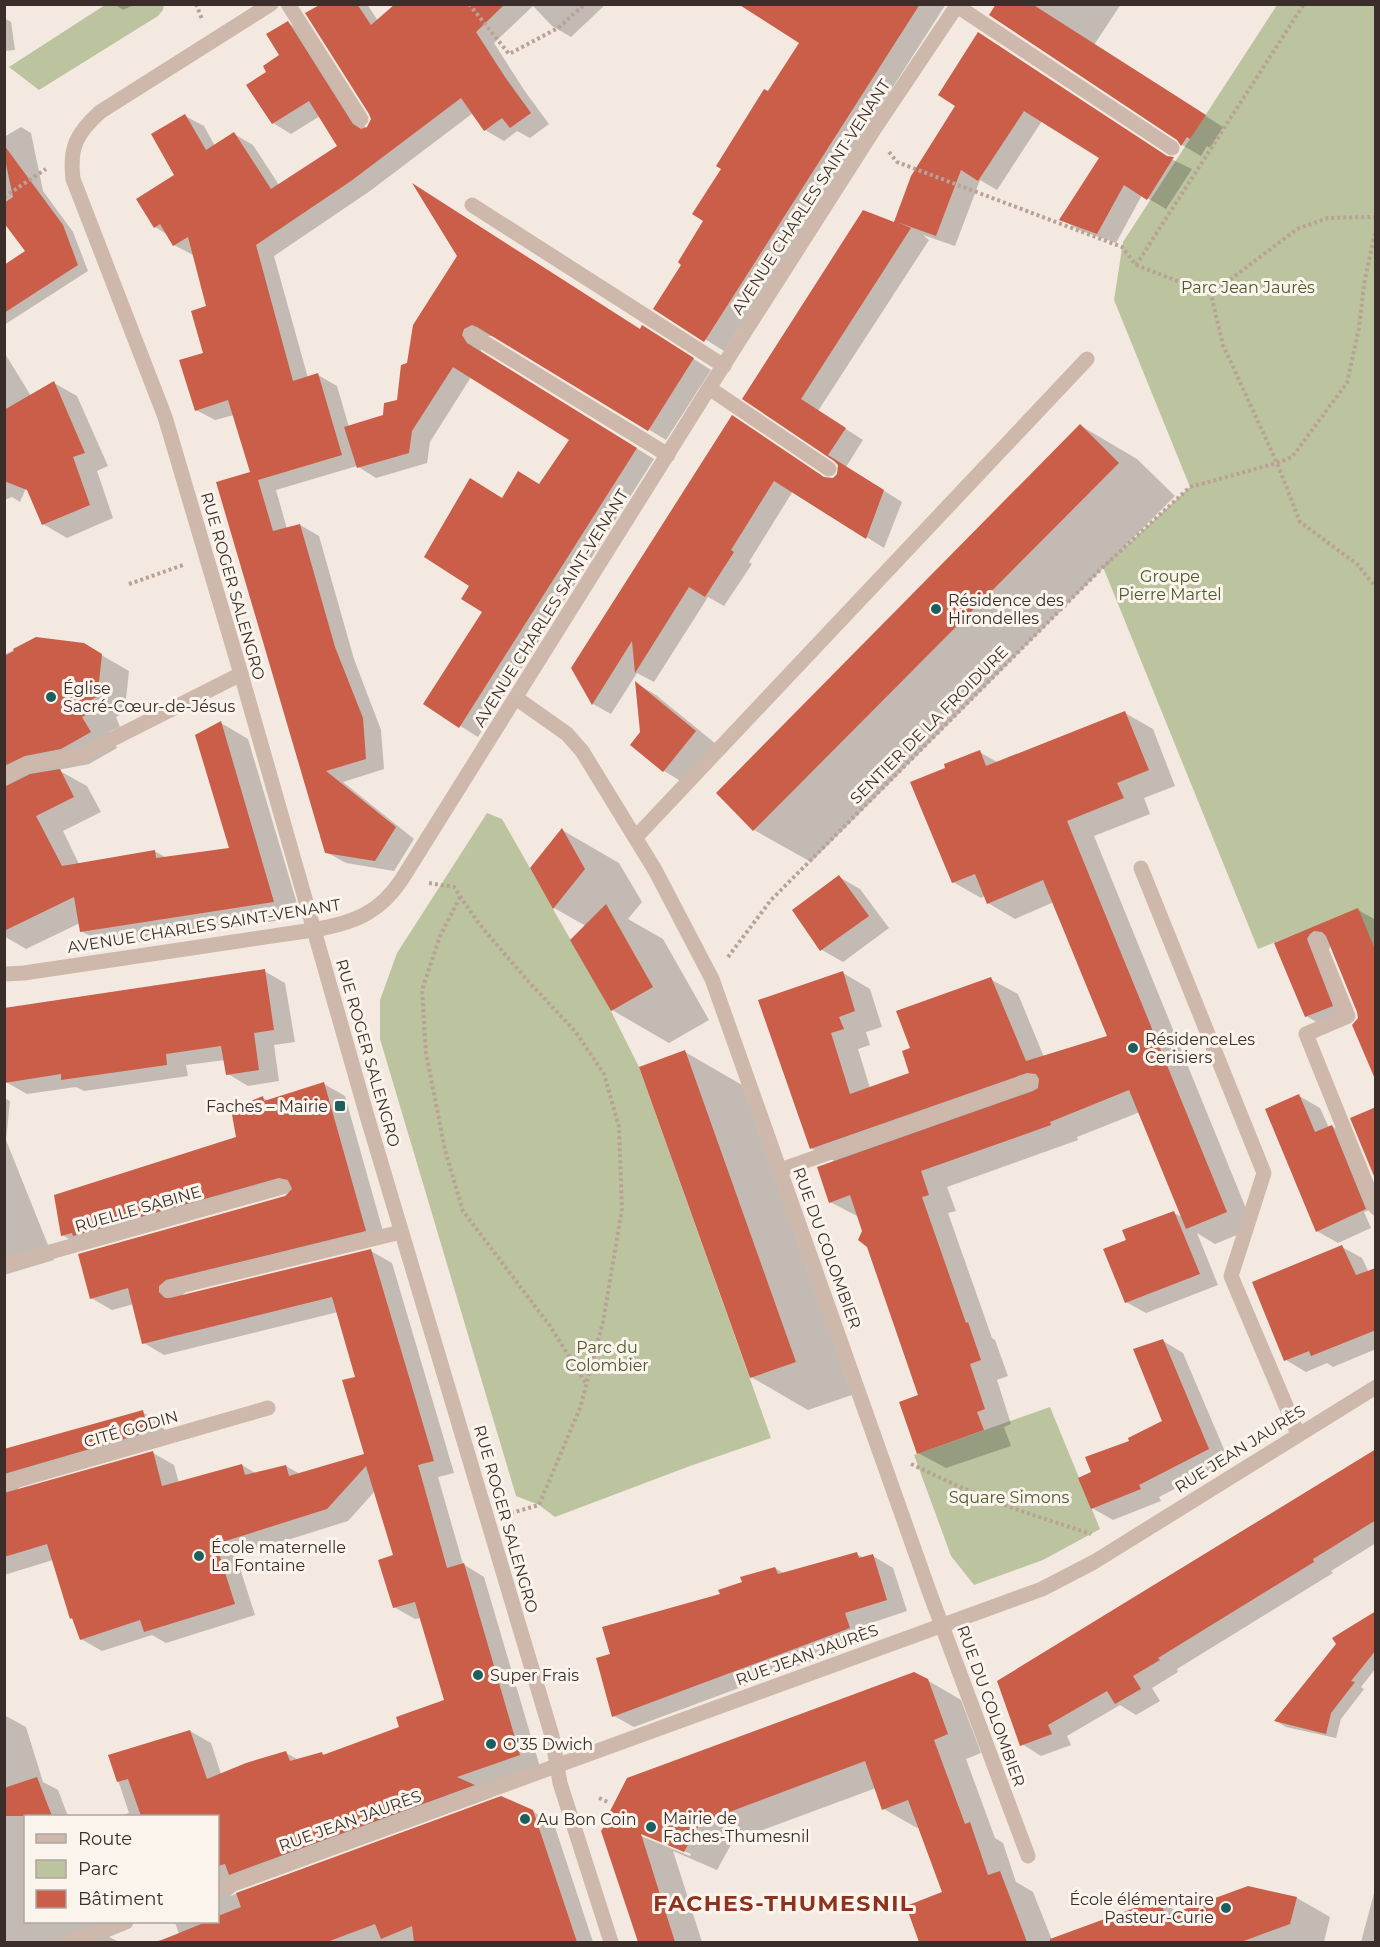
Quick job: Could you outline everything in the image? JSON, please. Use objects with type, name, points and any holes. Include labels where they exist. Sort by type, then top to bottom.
[{"type":"street","points":[[74,144],[84,127],[100,112],[271,4]]},
{"type":"street","points":[[288,4],[361,119]]},
{"type":"street","points":[[957,5],[1172,148]]},
{"type":"street","name":"AVENUE CHARLES SAINT-VENANT","points":[[4,974],[36,972],[314,930],[345,923],[372,911],[393,892],[709,388],[957,5]]},
{"type":"street","name":"RUE ROGER SALENGRO","points":[[74,144],[70,162],[73,179],[161,406],[552,1736],[560,1783],[611,1942]]},
{"type":"street","points":[[472,205],[724,366]]},
{"type":"street","points":[[472,335],[668,455]]},
{"type":"street","points":[[636,837],[1087,359]]},
{"type":"street","points":[[709,388],[829,469]]},
{"type":"street","points":[[4,777],[27,765],[81,755],[241,674]]},
{"type":"street","name":"RUE DU COLOMBIER","points":[[516,698],[574,740],[636,837],[712,979],[942,1625],[1028,1856]]},
{"type":"street","points":[[1141,868],[1264,1173],[1231,1276],[1298,1434]]},
{"type":"street","points":[[1317,940],[1348,1016],[1306,1034],[1376,1208]]},
{"type":"street","points":[[780,1170],[1030,1082]]},
{"type":"street","name":"RUELLE SABINE","points":[[4,1265],[282,1188]]},
{"type":"street","points":[[168,1289],[402,1232]]},
{"type":"street","name":"RUE JEAN JAURÈS","points":[[219,1888],[1042,1589],[1094,1562],[1376,1387]]},
{"type":"street","name":"CITÉ GODIN","points":[[4,1484],[268,1408]]},
{"type":"street","points":[[68,1942],[123,1923]]},
{"type":"path","points":[[469,4],[509,54],[558,28],[585,4]]},
{"type":"path","points":[[1136,265],[1304,4]]},
{"type":"path","points":[[873,132],[897,162],[1122,248],[1136,265],[1211,294]]},
{"type":"path","points":[[4,197],[39,176],[74,144]]},
{"type":"path","points":[[1211,294],[1297,229],[1328,218],[1376,217]]},
{"type":"path","points":[[1276,464],[1292,457],[1347,383],[1376,228]]},
{"type":"path","points":[[1211,294],[1223,345],[1300,522],[1358,564],[1376,588]]},
{"type":"path","name":"SENTIER DE LA FROIDURE","points":[[712,979],[771,900],[1103,567],[1190,487],[1276,464]]},
{"type":"path","points":[[129,584],[206,557]]},
{"type":"path","points":[[402,879],[454,887],[479,924],[575,1031],[604,1074],[619,1127],[622,1209],[603,1322],[580,1408],[539,1505],[510,1513],[479,1494]]},
{"type":"path","points":[[460,896],[440,936],[422,990],[426,1053],[445,1150],[463,1211],[550,1326],[587,1385]]},
{"type":"path","points":[[879,1448],[960,1487],[1015,1509],[1079,1531],[1127,1541]]},
{"type":"path","points":[[599,1798],[610,1803]]},
{"type":"green space","points":[[105,5],[164,5],[158,16],[39,90],[9,67]]},
{"type":"green space","name":"Parc Jean Jaurès","points":[[1277,5],[1375,5],[1375,952],[1358,909],[1258,949],[1103,567],[1190,487],[1114,300],[1123,242]]},
{"type":"green space","name":"Parc du Colombier","points":[[487,813],[502,819],[611,1011],[639,1067],[771,1438],[555,1517],[539,1505],[516,1496],[380,1039],[380,1000],[397,953]]},
{"type":"green space","name":"Square Simons","points":[[1050,1407],[1100,1529],[1043,1560],[974,1585],[951,1556],[914,1455]]},
{"type":"building","points":[[321,4],[357,4],[371,25],[395,4],[505,4],[476,32],[531,113],[510,128],[502,118],[484,131],[461,98],[351,181],[256,245],[293,381],[318,373],[342,455],[258,480],[273,531],[300,524],[335,647],[363,718],[366,759],[326,771],[396,827],[375,861],[325,853],[216,482],[250,472],[228,400],[195,411],[179,360],[203,353],[191,311],[206,306],[188,237],[173,246],[160,224],[154,228],[136,199],[174,175],[151,134],[185,114],[206,150],[234,132],[271,189],[337,146],[309,101],[272,124],[246,85],[266,72],[263,66],[279,55],[266,34],[288,21],[353,124],[361,129],[367,127],[371,119],[369,114],[305,13]]},
{"type":"building","points":[[738,4],[920,4],[704,342],[653,309],[681,265],[678,262],[703,221],[692,214],[721,169],[716,166],[764,89],[768,91],[799,43]]},
{"type":"building","points":[[996,4],[1032,4],[1206,115],[1190,139],[1187,137],[1181,146],[1177,140],[989,15]]},
{"type":"building","points":[[978,32],[1167,156],[1174,157],[1147,200],[1124,185],[1097,234],[1059,220],[1099,158],[1024,111],[978,181],[961,170],[936,236],[897,222],[911,228],[801,399],[846,428],[828,455],[884,490],[866,539],[774,481],[731,550],[734,552],[705,597],[689,587],[635,673],[632,641],[592,705],[571,668],[732,415],[824,477],[833,478],[837,474],[838,465],[834,461],[742,399],[863,210],[894,222],[911,176],[955,106],[938,95]]},
{"type":"building","points":[[4,145],[63,225],[78,265],[4,313],[4,265],[25,251],[4,223],[4,203],[13,197]]},
{"type":"building","points":[[412,183],[640,329],[642,325],[694,358],[648,431],[477,327],[472,325],[464,329],[462,335],[467,343],[637,448],[459,728],[423,704],[482,612],[461,599],[469,586],[424,557],[470,478],[502,498],[518,471],[539,484],[569,440],[453,367],[412,431],[409,453],[357,468],[344,427],[383,415],[384,403],[397,400],[401,365],[407,363],[413,325],[457,256]]},
{"type":"building","points":[[54,381],[85,453],[73,457],[90,505],[42,525],[27,490],[4,481],[4,410]]},
{"type":"building","name":"Résidence des Hirondelles","points":[[1080,424],[1119,463],[753,831],[716,793]]},
{"type":"building","name":"Église Sacré-Cœur-de-Jésus","points":[[36,637],[84,643],[102,654],[99,682],[104,693],[89,701],[94,711],[82,717],[91,732],[61,749],[25,756],[4,766],[4,656]]},
{"type":"building","points":[[635,681],[696,731],[663,772],[630,745],[640,732]]},
{"type":"building","points":[[1125,711],[1149,770],[1117,783],[1124,798],[1067,821],[1227,1212],[1186,1229],[1129,1090],[1050,1122],[1051,1125],[921,1171],[929,1195],[922,1197],[981,1360],[970,1364],[985,1409],[977,1412],[984,1430],[917,1454],[899,1402],[918,1395],[867,1247],[858,1240],[862,1231],[850,1195],[829,1203],[817,1167],[1033,1091],[1038,1088],[1039,1079],[1036,1074],[1027,1073],[810,1149],[758,1000],[843,971],[855,1011],[839,1017],[844,1029],[831,1033],[850,1094],[909,1073],[902,1051],[910,1048],[896,1011],[991,977],[1026,1061],[1107,1036],[1043,880],[987,904],[975,874],[952,883],[910,782],[945,768],[944,764],[980,750],[986,766]]},
{"type":"building","points":[[221,721],[274,902],[80,932],[74,897],[4,931],[4,787],[30,774],[60,769],[74,797],[36,816],[62,866],[155,850],[156,858],[229,848],[195,735]]},
{"type":"building","points":[[562,828],[585,869],[553,909],[530,868]]},
{"type":"building","points":[[839,875],[869,916],[820,951],[792,910]]},
{"type":"building","points":[[606,904],[653,987],[611,1011],[570,940]]},
{"type":"building","points":[[1358,908],[1376,952],[1375,1079],[1352,1025],[1358,1018],[1357,1012],[1326,936],[1322,932],[1314,931],[1307,939],[1333,1006],[1305,1017],[1274,943]]},
{"type":"building","points":[[265,969],[274,1030],[254,1033],[259,1070],[226,1075],[221,1046],[166,1054],[167,1065],[61,1080],[61,1074],[4,1083],[4,1008]]},
{"type":"building","points":[[685,1050],[796,1362],[750,1378],[639,1067]]},
{"type":"building","points":[[324,1082],[366,1231],[166,1280],[159,1286],[159,1292],[165,1298],[170,1298],[371,1249],[434,1461],[418,1465],[447,1568],[464,1563],[520,1755],[457,1777],[475,1785],[229,1875],[225,1864],[219,1866],[219,1815],[141,1815],[128,1779],[117,1782],[108,1755],[190,1730],[207,1779],[246,1763],[286,1751],[290,1761],[322,1752],[323,1755],[399,1727],[396,1717],[444,1700],[415,1602],[393,1608],[378,1560],[393,1555],[366,1466],[327,1509],[216,1544],[235,1604],[144,1632],[140,1620],[80,1640],[72,1618],[70,1619],[47,1544],[4,1557],[4,1493],[153,1451],[162,1486],[242,1464],[245,1475],[286,1465],[289,1476],[364,1454],[342,1380],[355,1377],[332,1297],[142,1344],[128,1288],[90,1299],[78,1254],[285,1196],[292,1189],[288,1180],[279,1178],[73,1236],[72,1233],[61,1236],[54,1195],[236,1137],[231,1109],[263,1096],[264,1101]]},
{"type":"building","points":[[1299,1094],[1315,1132],[1332,1125],[1366,1209],[1316,1232],[1265,1109]]},
{"type":"building","points":[[1376,1107],[1376,1181],[1350,1118]]},
{"type":"building","points":[[1174,1211],[1200,1274],[1125,1303],[1103,1249],[1126,1240],[1122,1230]]},
{"type":"building","points":[[1342,1245],[1356,1275],[1376,1268],[1376,1330],[1311,1356],[1309,1351],[1284,1361],[1252,1282]]},
{"type":"building","points":[[1163,1339],[1209,1449],[1139,1485],[1141,1489],[1091,1509],[1078,1478],[1091,1472],[1085,1457],[1129,1441],[1128,1438],[1162,1421],[1133,1349]]},
{"type":"building","points":[[143,1410],[148,1432],[4,1474],[4,1449]]},
{"type":"building","points":[[1376,1449],[1376,1520],[1313,1559],[1314,1562],[1158,1658],[1160,1660],[1133,1676],[1141,1689],[1115,1704],[1107,1691],[1048,1725],[1052,1734],[1020,1746],[997,1681]]},
{"type":"building","points":[[857,1552],[859,1558],[873,1554],[887,1600],[845,1613],[850,1628],[612,1717],[596,1658],[610,1654],[602,1627],[720,1594],[718,1590],[742,1582],[740,1577],[775,1567],[778,1574]]},
{"type":"building","points":[[1376,1611],[1376,1650],[1351,1681],[1355,1682],[1331,1713],[1326,1734],[1274,1721],[1336,1644],[1332,1638]]},
{"type":"building","points":[[914,1672],[928,1679],[948,1734],[934,1740],[965,1824],[970,1822],[988,1875],[1000,1871],[1027,1942],[919,1942],[906,1906],[942,1892],[908,1800],[882,1810],[865,1761],[700,1823],[684,1852],[641,1834],[675,1942],[638,1942],[601,1831],[611,1816],[608,1815],[627,1778]]},
{"type":"building","points":[[37,1777],[52,1815],[4,1816],[4,1788]]},
{"type":"building","points":[[501,1796],[533,1810],[577,1942],[414,1942],[412,1926],[381,1939],[375,1924],[327,1942],[157,1942],[204,1923],[219,1923],[219,1916],[241,1907],[236,1893]]},
{"type":"building","name":"École élémentaire Pasteur-Curie","points":[[1248,1886],[1297,1897],[1290,1924],[1241,1942],[1050,1942],[1050,1939],[1159,1899],[1166,1916]]},
{"type":"place","name":"Résidence des Hirondelles","points":[[936,609]]},
{"type":"place","name":"Église Sacré-Cœur-de-Jésus","points":[[51,697]]},
{"type":"place","name":"RésidenceLes Cerisiers","points":[[1133,1048]]},
{"type":"place","name":"Faches – Mairie","points":[[340,1106]]},
{"type":"place","name":"École maternelle La Fontaine","points":[[199,1556]]},
{"type":"place","name":"Super Frais","points":[[478,1675]]},
{"type":"place","name":"O'35 Dwich","points":[[491,1744]]},
{"type":"place","name":"Au Bon Coin","points":[[525,1819]]},
{"type":"place","name":"Mairie de Faches-Thumesnil","points":[[651,1827]]},
{"type":"place","name":"École élémentaire Pasteur-Curie","points":[[1226,1908]]},
{"type":"district","name":"FACHES-THUMESNIL","points":[[784,1903]]},
{"type":"park label","name":"Groupe Pierre Martel","points":[[1170,585]]}]
